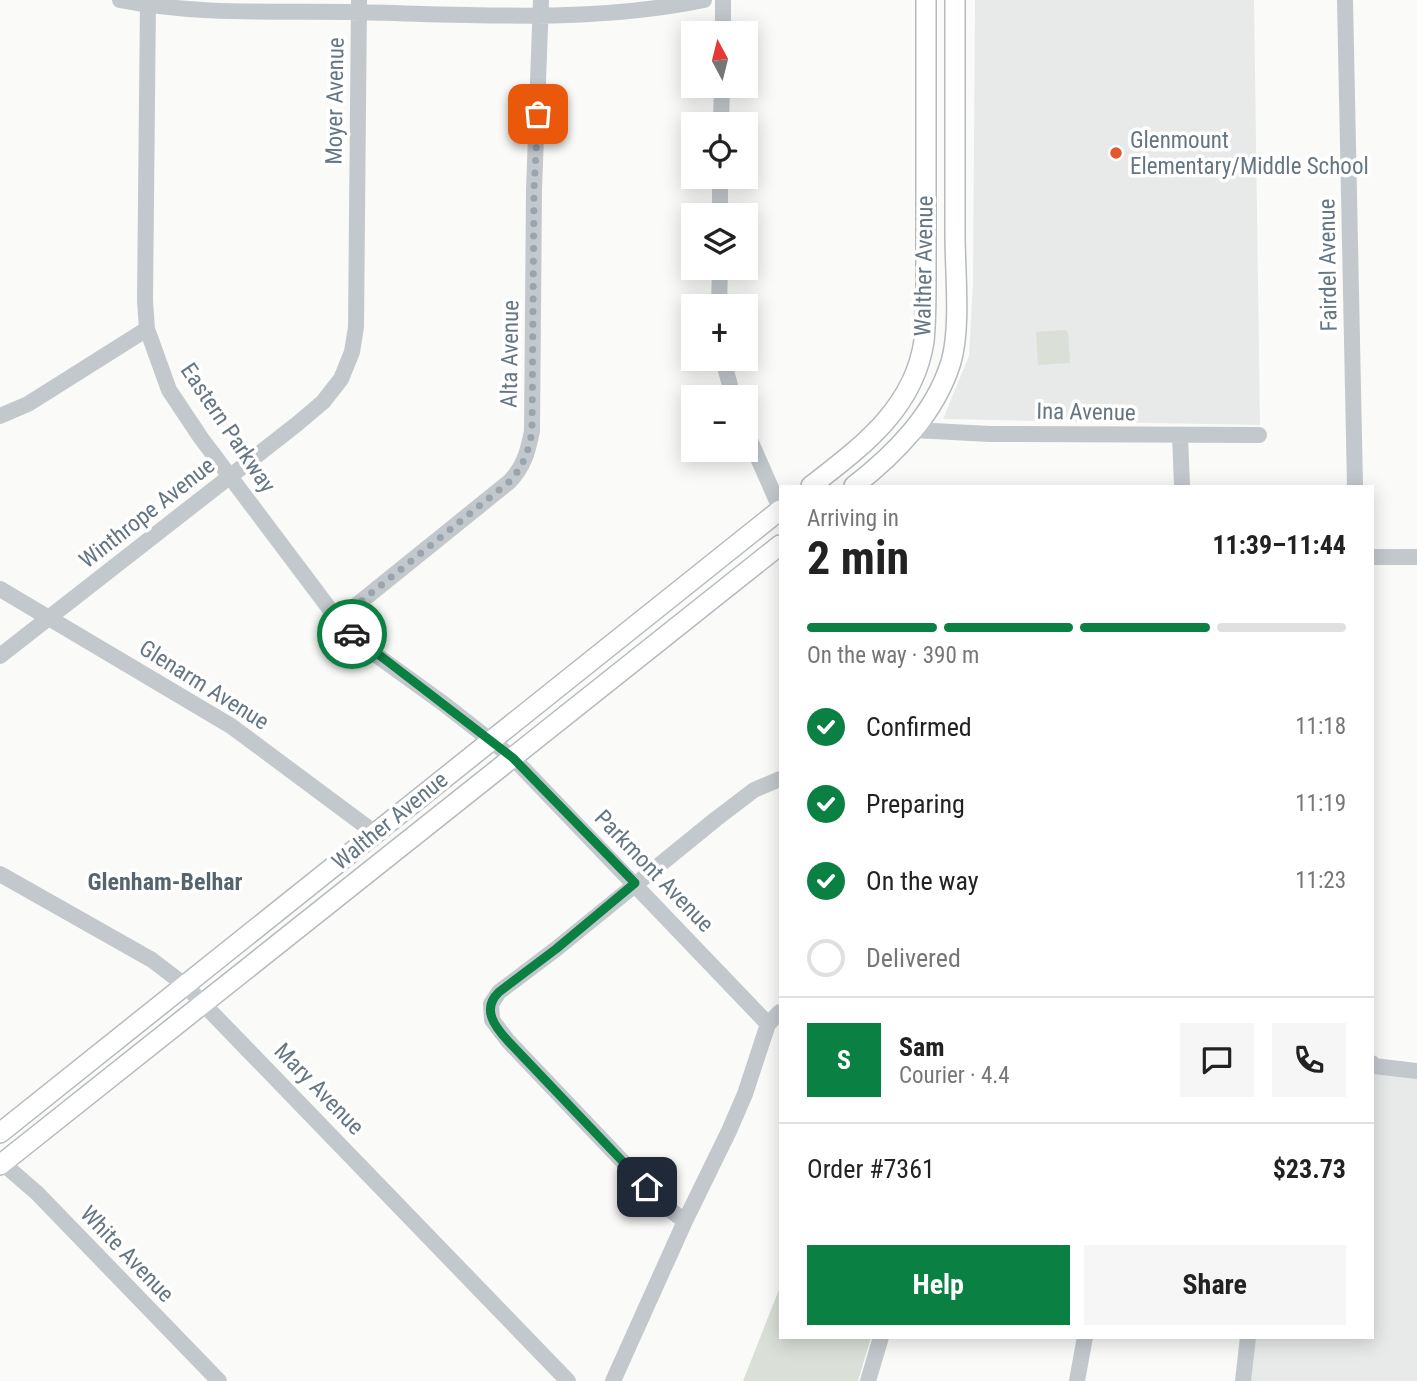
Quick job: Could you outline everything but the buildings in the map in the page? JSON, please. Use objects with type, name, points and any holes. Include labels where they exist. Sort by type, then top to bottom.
[{"type":"main road","name":"Walther Avenue","points":[[812,485],[887,422],[903,400],[921,356],[926,281],[926,0]]},
{"type":"main road","name":"Walther Avenue","points":[[855,485],[875,470],[914,429],[943,384],[952,360],[955,331],[955,0]]},
{"type":"main road","name":"Walther Avenue","points":[[0,1133],[779,510]]},
{"type":"main road","name":"Walther Avenue","points":[[1,1163],[205,1004],[779,546]]},
{"type":"street","points":[[120,0],[224,10],[359,6],[640,10],[704,0]]},
{"type":"street","points":[[723,0],[723,21]]},
{"type":"street","name":"Fairdel Avenue","points":[[1345,0],[1355,485]]},
{"type":"street","name":"Eastern Parkway","points":[[148,3],[145,274],[147,329],[169,390],[338,620],[372,652],[492,740]]},
{"type":"street","name":"Moyer Avenue","points":[[357,203],[359,6]]},
{"type":"street","name":"Alta Avenue","points":[[338,620],[509,482],[521,468],[529,449],[532,431],[534,190],[541,8]]},
{"type":"street","name":"Winthrope Avenue","points":[[0,656],[231,477],[314,409],[341,379],[352,352],[356,327],[357,203]]},
{"type":"street","points":[[0,416],[37,399],[147,329]]},
{"type":"street","name":"Ina Avenue","points":[[914,429],[990,434],[1259,435]]},
{"type":"street","points":[[1180,436],[1182,485]]},
{"type":"street","points":[[758,459],[779,507]]},
{"type":"street","points":[[1374,557],[1417,557]]},
{"type":"street","name":"Glenarm Avenue","points":[[0,589],[230,726],[375,833]]},
{"type":"street","name":"Parkmont Avenue","points":[[492,740],[513,758],[635,883],[768,1024]]},
{"type":"street","points":[[685,1221],[666,1206],[508,1041],[497,1028],[491,1013],[493,998],[754,790],[779,779]]},
{"type":"street","name":"Mary Avenue","points":[[0,874],[152,960],[186,986],[568,1381]]},
{"type":"street","points":[[613,1381],[734,1119],[768,1024],[779,1013]]},
{"type":"street","points":[[1374,1066],[1417,1071]]},
{"type":"street","name":"White Avenue","points":[[1,1163],[37,1193],[219,1381]]},
{"type":"street","points":[[868,1381],[880,1339]]},
{"type":"street","points":[[1077,1381],[1085,1339]]},
{"type":"street","points":[[1243,1381],[1248,1339]]},
{"type":"shaded area","name":"Glenmount Elementary/Middle School","points":[[975,0],[1254,0],[1260,425],[943,419],[969,356],[973,283]]},
{"type":"shaded area","points":[[1036,332],[1068,332],[1070,363],[1038,365]]},
{"type":"shaded area","points":[[1374,1066],[1417,1071],[1417,1381],[1245,1381],[1251,1339],[1374,1339]]},
{"type":"shaded area","points":[[779,1290],[779,1339],[870,1339],[858,1381],[743,1381]]},
{"type":"way so far","points":[[352,634],[338,620],[509,482],[521,468],[529,449],[532,431],[534,190],[538,114]]},
{"type":"place","name":"Glenmount Elementary/Middle School","points":[[1116,153]]},
{"type":"district","name":"Glenham-Belhar","points":[[165,882]]},
{"type":"route","points":[[352,634],[513,758],[635,883],[499,992],[493,998],[491,1013],[492,1020],[508,1041],[647,1187]]}]
